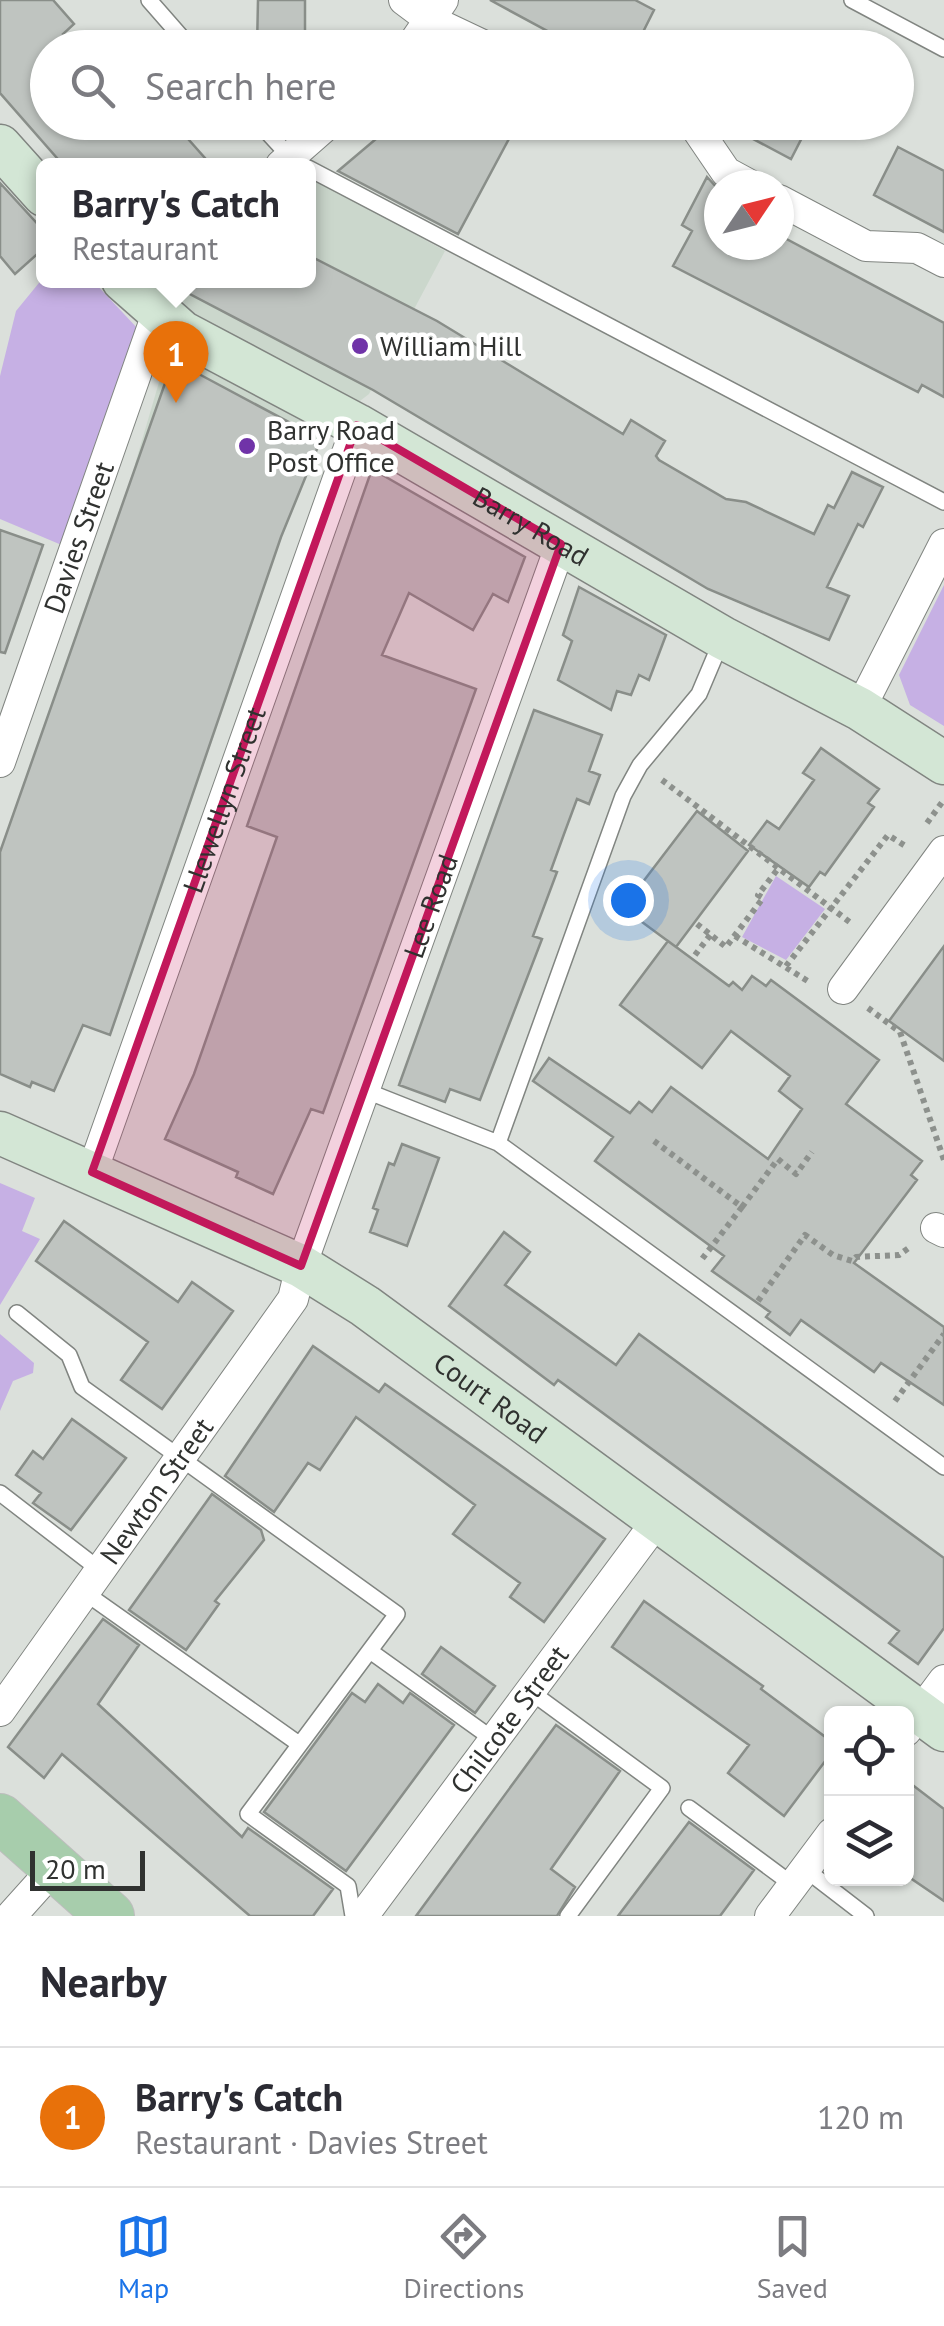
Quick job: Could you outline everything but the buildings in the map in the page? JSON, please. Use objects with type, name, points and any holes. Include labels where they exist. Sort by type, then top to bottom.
[{"type":"main road","points":[[0,1818],[110,1916]]},
{"type":"street","points":[[404,0],[438,10],[465,30]]},
{"type":"street","points":[[704,140],[725,170]]},
{"type":"street","points":[[0,146],[36,185]]},
{"type":"street","points":[[794,208],[866,246],[917,248],[944,262]]},
{"type":"street","name":"Barry Road","points":[[144,293],[356,426],[723,638],[860,709],[944,763]]},
{"type":"street","name":"Davies Street","points":[[0,762],[144,293]]},
{"type":"street","name":"Llewellyn Street","points":[[92,1172],[356,426]]},
{"type":"street","name":"Lee Road","points":[[300,1266],[561,544]]},
{"type":"street","points":[[860,709],[944,545]]},
{"type":"street","points":[[843,989],[944,851]]},
{"type":"street","name":"Court Road","points":[[0,1132],[300,1266],[366,1306],[657,1522],[929,1712]]},
{"type":"street","name":"Newton Street","points":[[0,1710],[293,1300],[300,1266]]},
{"type":"street","name":"Chilcote Street","points":[[363,1916],[657,1522]]},
{"type":"street","points":[[770,1916],[824,1844]]},
{"type":"street","points":[[10,1916],[55,1867]]},
{"type":"lane","points":[[149,0],[176,30]]},
{"type":"lane","points":[[852,0],[908,30]]},
{"type":"lane","points":[[914,33],[944,49]]},
{"type":"lane","points":[[316,174],[944,502]]},
{"type":"lane","points":[[498,1143],[623,796],[640,765],[699,694],[723,638]]},
{"type":"lane","points":[[364,1090],[498,1143],[944,1467]]},
{"type":"lane","points":[[17,1313],[69,1355],[82,1387],[397,1614],[248,1814],[348,1886],[352,1916]]},
{"type":"lane","points":[[0,1494],[92,1581],[299,1744]]},
{"type":"lane","points":[[370,1652],[494,1740]]},
{"type":"lane","points":[[530,1692],[662,1788],[568,1916]]},
{"type":"lane","points":[[689,1808],[866,1916]]},
{"type":"path","points":[[640,765],[878,943]]},
{"type":"path","points":[[786,966],[888,835],[908,848],[944,799]]},
{"type":"path","points":[[697,924],[726,947],[763,898],[758,895],[777,870]]},
{"type":"path","points":[[695,955],[711,934]]},
{"type":"path","points":[[735,936],[812,982]]},
{"type":"path","points":[[843,989],[900,1032],[933,1134],[942,1138],[944,1160]]},
{"type":"path","points":[[654,1141],[742,1207]]},
{"type":"path","points":[[686,1279],[778,1160],[796,1174],[812,1152]]},
{"type":"path","points":[[744,1322],[805,1235],[833,1255],[852,1261],[856,1257],[899,1254],[940,1230]]},
{"type":"path","points":[[880,1421],[944,1334]]},
{"type":"highlighted area","points":[[357,425],[561,544],[301,1266],[92,1172]]},
{"type":"shaded area","points":[[319,181],[445,251],[369,394],[321,431],[280,536],[135,464],[187,288],[316,288]]},
{"type":"shaded area","points":[[36,287],[100,288],[139,330],[64,546],[0,519],[0,376],[16,311]]},
{"type":"shaded area","points":[[944,585],[944,726],[910,705],[899,675]]},
{"type":"shaded area","points":[[776,876],[825,909],[786,960],[742,937]]},
{"type":"shaded area","points":[[0,1183],[35,1198],[22,1231],[40,1239],[0,1305]]},
{"type":"shaded area","points":[[0,1334],[34,1363],[33,1373],[13,1381],[0,1411]]},
{"type":"place","name":"William Hill","points":[[360,346]]},
{"type":"place","name":"Barry's Catch","points":[[176,403]]},
{"type":"place","name":"Barry Road Post Office","points":[[247,446]]}]
